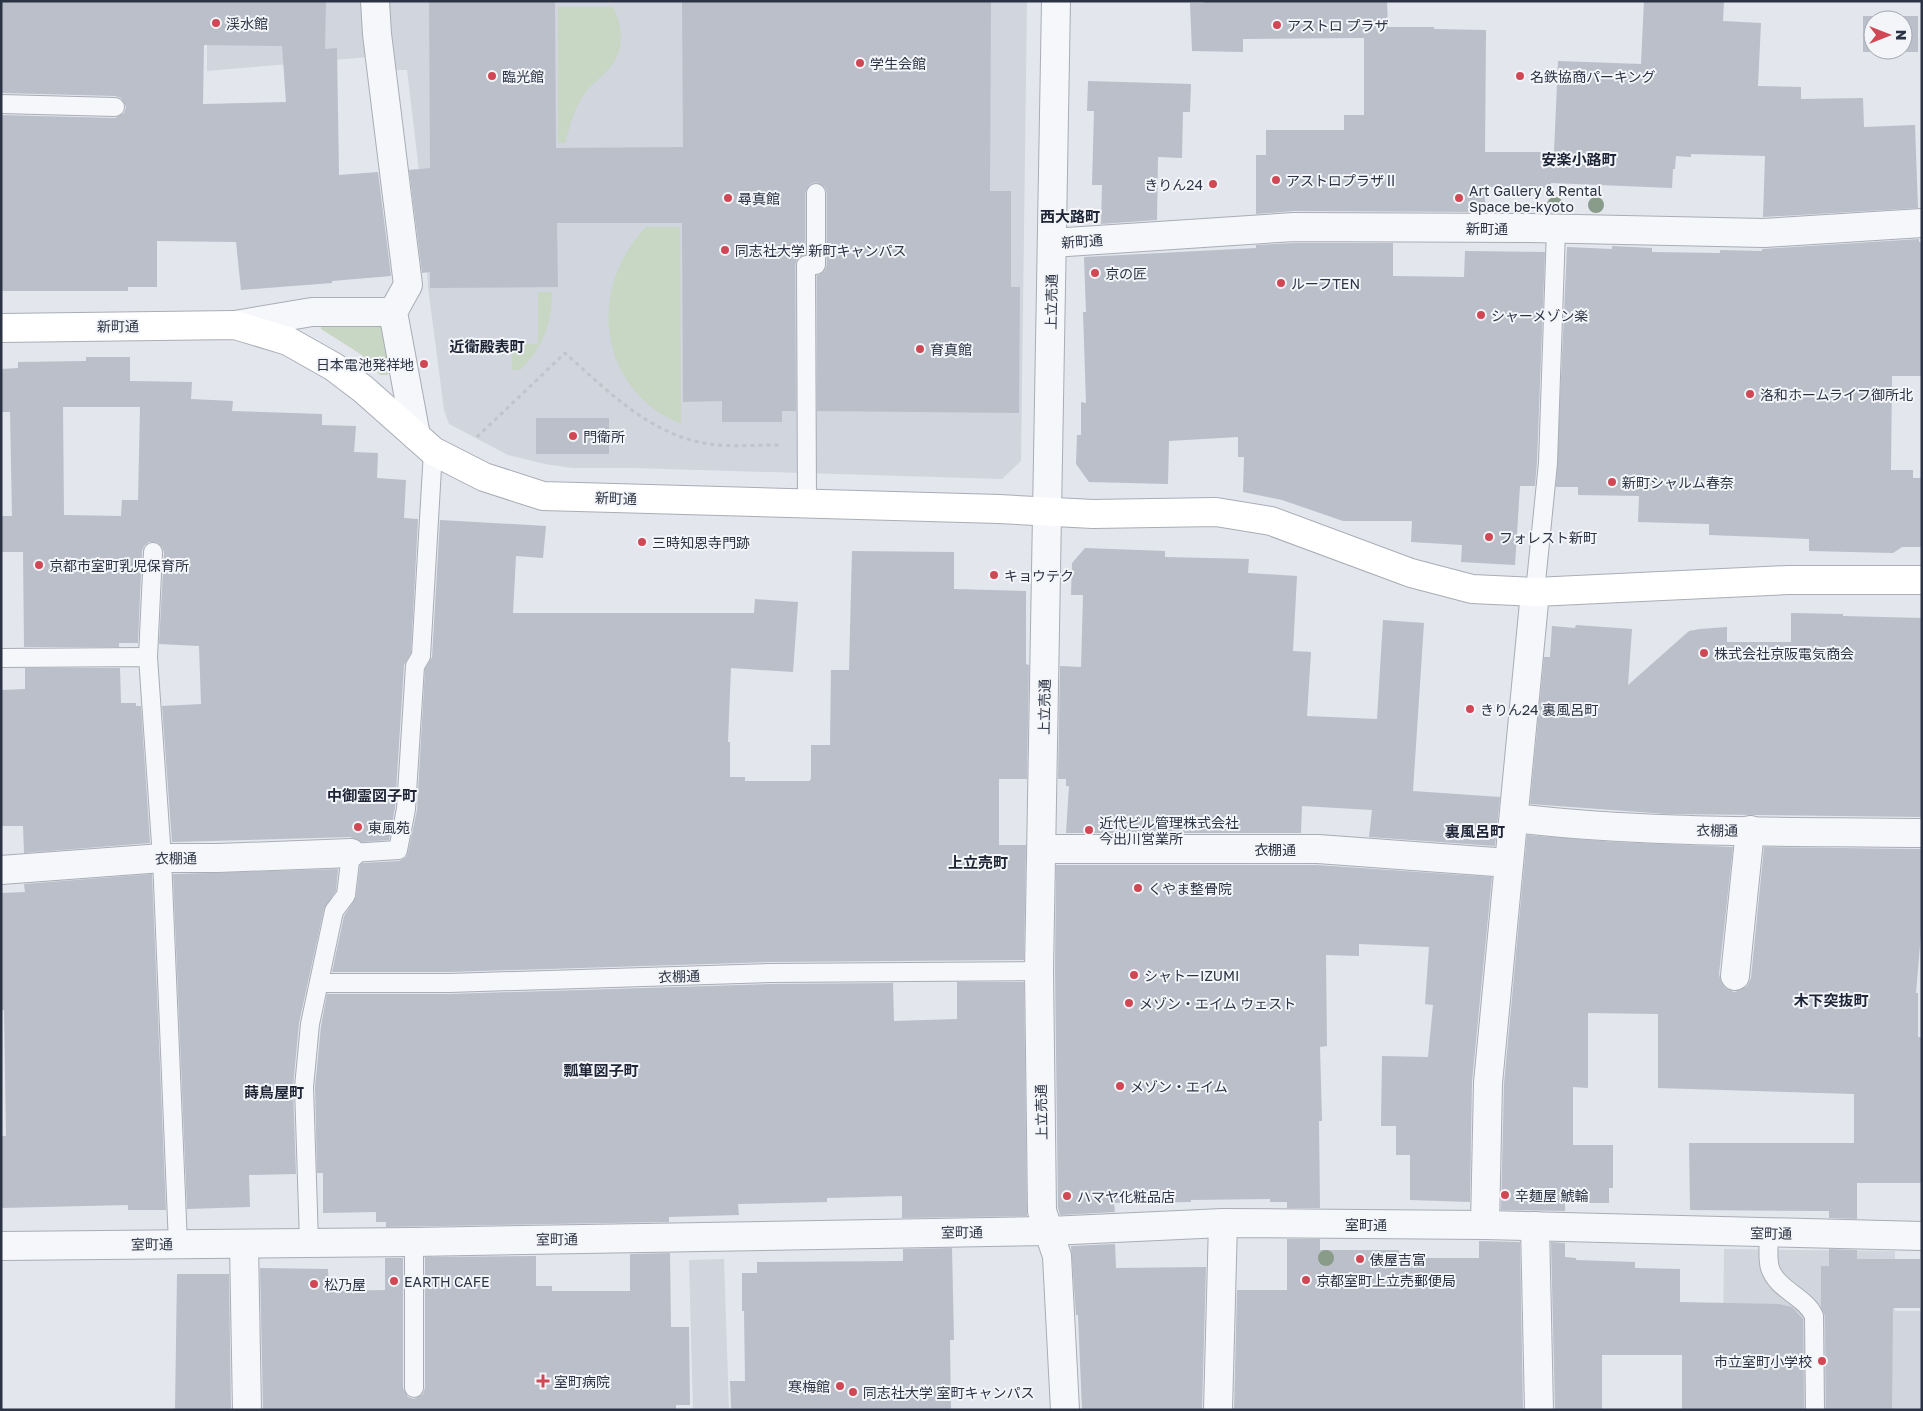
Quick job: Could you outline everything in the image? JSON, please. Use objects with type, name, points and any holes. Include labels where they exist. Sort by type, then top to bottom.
[{"type":"street","points":[[376,1],[379,51],[408,285],[394,312],[424,443]]},
{"type":"street","name":"上立売通","points":[[1056,1],[1039,971],[1042,1211],[1057,1256],[1065,1410]]},
{"type":"street","name":"新町通","points":[[1052,243],[1294,227],[1764,233],[1922,223]]},
{"type":"street","name":"新町通","points":[[1,328],[235,325],[312,312],[394,312]]},
{"type":"street","name":"新町通","points":[[235,325],[280,338],[313,354],[350,378],[424,443],[484,477],[544,496],[1093,514],[1216,512],[1271,521],[1411,573],[1472,589],[1535,592],[1788,580],[1922,580]]},
{"type":"street","points":[[1485,1225],[1488,1083],[1535,592]]},
{"type":"street","name":"衣棚通","points":[[1514,818],[1556,823],[1653,829],[1922,832]]},
{"type":"street","points":[[1735,976],[1750,830]]},
{"type":"street","name":"衣棚通","points":[[1042,849],[1318,849],[1509,863]]},
{"type":"street","name":"衣棚通","points":[[1,870],[162,858],[351,853]]},
{"type":"street","points":[[1218,1410],[1223,1223]]},
{"type":"street","name":"室町通","points":[[1,1246],[414,1242],[1049,1231],[1223,1223],[1485,1225],[1922,1236]]},
{"type":"street","points":[[1535,1226],[1539,1410]]},
{"type":"street","points":[[244,1244],[247,1410]]},
{"type":"lane","points":[[1,104],[115,107]]},
{"type":"lane","points":[[807,504],[806,265],[816,265],[816,194]]},
{"type":"lane","points":[[1535,592],[1548,463],[1556,230]]},
{"type":"lane","points":[[309,1242],[304,1087],[310,1024],[334,911],[346,895],[351,853],[398,850],[406,809],[415,666],[421,656],[424,443]]},
{"type":"lane","points":[[153,552],[148,657],[162,858],[178,1244]]},
{"type":"lane","points":[[1,658],[148,657]]},
{"type":"lane","name":"衣棚通","points":[[319,983],[449,983],[770,973],[1039,971]]},
{"type":"lane","points":[[1769,1233],[1770,1270],[1776,1279],[1810,1308],[1814,1316],[1815,1410]]},
{"type":"lane","points":[[414,1242],[414,1388]]},
{"type":"path","points":[[476,438],[565,354],[626,408],[653,424],[681,436],[710,444],[807,446]]},
{"type":"shaded area","name":"渓水館","points":[[1,1],[365,1],[369,57],[207,71],[207,42]]},
{"type":"shaded area","name":"同志社大学 新町キャンパス","points":[[385,1],[1027,1],[1021,461],[1002,479],[633,468],[572,468],[508,455],[449,424],[444,410],[428,287],[424,213],[407,70],[393,70]]},
{"type":"shaded area","name":"市立室町小学校","points":[[1724,1249],[1895,1251],[1895,1311],[1922,1311],[1922,1410],[1722,1410]]},
{"type":"shaded area","points":[[724,1259],[729,1410],[693,1410],[689,1260]]},
{"type":"green space","points":[[558,7],[613,7],[621,32],[620,49],[617,57],[607,71],[590,87],[581,99],[565,143],[558,143]]},
{"type":"green space","points":[[646,227],[680,227],[681,424],[653,408],[632,388],[618,363],[610,336],[609,308],[614,279],[627,252]]},
{"type":"green space","points":[[538,292],[552,292],[552,303],[545,334],[528,362],[520,370],[512,370],[512,344],[538,344]]},
{"type":"green space","points":[[322,322],[374,322],[386,327],[393,369],[387,375],[380,375],[362,355],[321,329]]},
{"type":"building","points":[[1,1],[326,1],[325,49],[337,48],[339,175],[378,172],[391,276],[241,290],[236,242],[157,241],[157,287],[128,287],[128,291],[1,291],[1,115],[115,118],[124,113],[126,107],[121,98],[115,96],[1,93]],"holes":[[[204,45],[282,46],[286,102],[203,104]]]},
{"type":"building","name":"同志社大学 新町キャンパス","points":[[429,1],[555,1],[556,148],[683,147],[682,1],[991,1],[990,191],[1011,191],[1011,287],[1020,287],[1019,413],[817,411],[817,276],[825,271],[827,265],[827,193],[825,187],[816,182],[810,184],[805,193],[805,254],[797,259],[795,265],[796,411],[782,411],[782,422],[722,422],[722,401],[683,402],[682,223],[557,223],[558,287],[430,288],[430,272],[422,273],[409,170],[430,168]]},
{"type":"building","points":[[1204,1],[1387,1],[1388,27],[1486,30],[1485,152],[1554,152],[1558,61],[1641,64],[1644,1],[1724,1],[1723,21],[1761,23],[1758,86],[1801,87],[1801,99],[1863,98],[1864,127],[1915,125],[1918,208],[1763,217],[1765,156],[1691,154],[1691,157],[1676,156],[1672,188],[1551,183],[1551,188],[1485,187],[1485,212],[1294,211],[1256,214],[1256,155],[1266,155],[1266,130],[1344,130],[1344,115],[1364,115],[1364,38],[1243,39],[1243,52],[1192,51],[1190,3],[1204,3]]},
{"type":"building","points":[[1913,16],[1918,16],[1918,52],[1913,52]]},
{"type":"building","points":[[1088,81],[1191,84],[1190,112],[1183,112],[1182,158],[1158,157],[1157,220],[1101,224],[1102,185],[1092,185],[1094,111],[1087,111]]},
{"type":"building","points":[[1919,239],[1919,242],[1922,242],[1922,376],[1892,376],[1891,470],[1913,470],[1913,478],[1922,478],[1922,547],[1902,547],[1893,553],[1809,551],[1809,539],[1709,535],[1709,524],[1638,522],[1639,496],[1578,495],[1578,487],[1556,487],[1567,247],[1612,249],[1612,246],[1652,248],[1652,252],[1720,253],[1720,250],[1762,251],[1762,249]]},
{"type":"building","points":[[1393,243],[1393,276],[1464,277],[1465,251],[1545,252],[1535,486],[1520,486],[1515,565],[1461,562],[1462,545],[1411,542],[1412,521],[1343,521],[1282,500],[1243,492],[1244,457],[1238,457],[1238,437],[1169,441],[1168,484],[1089,482],[1076,464],[1077,435],[1081,435],[1081,402],[1086,403],[1083,312],[1086,312],[1084,257],[1256,248],[1256,245]]},
{"type":"building","points":[[86,357],[130,357],[130,381],[192,382],[191,399],[233,401],[232,411],[322,414],[322,425],[356,426],[354,452],[378,453],[377,478],[406,480],[404,518],[418,519],[411,653],[404,665],[395,808],[389,840],[361,842],[350,837],[172,842],[162,706],[201,704],[199,646],[159,644],[164,552],[158,543],[149,542],[142,551],[138,643],[119,643],[119,647],[24,647],[23,552],[1,552],[1,516],[12,516],[10,412],[1,412],[1,369],[18,368],[18,362],[86,361]],"holes":[[[63,407],[140,407],[138,500],[122,500],[121,516],[64,515]]]},
{"type":"building","name":"門衛所","points":[[536,418],[609,418],[609,454],[536,454]]},
{"type":"building","points":[[440,520],[546,526],[543,558],[516,556],[513,613],[754,613],[755,599],[798,602],[793,672],[731,668],[728,742],[730,742],[730,777],[745,777],[745,781],[809,781],[811,779],[811,745],[830,745],[831,670],[849,670],[852,551],[954,552],[954,589],[1026,591],[1026,664],[1029,665],[1027,779],[999,779],[999,845],[1026,845],[1024,960],[770,962],[449,972],[332,972],[344,916],[356,897],[360,865],[362,863],[399,861],[406,857],[408,852],[417,810],[425,669],[432,657]]},
{"type":"building","points":[[1085,548],[1165,551],[1165,557],[1249,559],[1248,573],[1297,576],[1293,651],[1311,652],[1307,716],[1377,719],[1383,620],[1424,623],[1413,791],[1500,797],[1495,846],[1369,837],[1372,810],[1302,806],[1301,833],[1066,833],[1069,786],[1066,786],[1066,779],[1058,779],[1060,666],[1081,667],[1083,595],[1071,595],[1072,563]]},
{"type":"building","points":[[1791,613],[1922,618],[1922,817],[1667,814],[1530,804],[1544,657],[1550,657],[1552,626],[1575,628],[1576,625],[1632,629],[1628,685],[1689,631],[1727,627],[1727,642],[1791,642]]},
{"type":"building","points":[[25,668],[120,668],[121,703],[136,703],[136,706],[141,706],[150,843],[24,853],[23,826],[1,826],[1,690],[25,689]]},
{"type":"building","points":[[1527,835],[1615,842],[1733,847],[1719,974],[1725,988],[1734,992],[1747,986],[1751,978],[1764,847],[1922,849],[1922,921],[1916,993],[1918,993],[1918,1037],[1922,1037],[1922,1183],[1857,1183],[1857,1219],[1829,1218],[1829,1211],[1690,1210],[1689,1143],[1854,1143],[1854,1094],[1658,1088],[1658,1014],[1588,1013],[1588,1088],[1573,1087],[1573,1145],[1613,1145],[1613,1188],[1609,1188],[1609,1203],[1565,1203],[1565,1211],[1501,1210],[1504,1084]]},
{"type":"building","points":[[1056,865],[1317,865],[1492,877],[1472,1082],[1470,1202],[1410,1200],[1410,1155],[1396,1155],[1396,1126],[1381,1126],[1382,1056],[1428,1057],[1433,1005],[1425,1004],[1429,947],[1359,944],[1359,956],[1326,955],[1327,1046],[1320,1047],[1322,1121],[1319,1121],[1320,1208],[1287,1208],[1287,1202],[1270,1202],[1270,1199],[1191,1200],[1191,1202],[1114,1203],[1115,1212],[1060,1215],[1058,1208],[1055,971]]},
{"type":"building","points":[[338,869],[336,891],[324,909],[299,1023],[293,1087],[296,1174],[249,1175],[250,1207],[187,1209],[173,874]]},
{"type":"building","points":[[152,874],[166,1210],[128,1210],[128,1205],[1,1208],[1,1136],[6,1136],[4,1010],[1,1010],[1,893],[25,892],[24,884]]},
{"type":"building","points":[[957,982],[1024,982],[1027,1216],[902,1218],[902,1196],[827,1198],[827,1202],[738,1204],[739,1215],[669,1217],[669,1222],[386,1227],[386,1222],[376,1222],[376,1212],[323,1213],[323,1173],[317,1173],[315,1087],[321,1026],[327,994],[449,994],[770,984],[893,983],[894,1021],[957,1019]]},
{"type":"building","points":[[1287,1239],[1320,1239],[1320,1250],[1399,1250],[1399,1258],[1479,1258],[1479,1241],[1520,1242],[1523,1410],[1234,1410],[1237,1290],[1287,1290]]},
{"type":"building","points":[[1551,1242],[1565,1243],[1565,1257],[1576,1258],[1576,1260],[1635,1262],[1635,1268],[1680,1269],[1680,1302],[1779,1304],[1792,1307],[1803,1319],[1804,1410],[1682,1410],[1682,1355],[1602,1355],[1602,1410],[1555,1410]]},
{"type":"building","points":[[1115,1244],[1116,1268],[1206,1267],[1202,1410],[1082,1410],[1078,1315],[1076,1315],[1071,1246]]},
{"type":"building","points":[[952,1248],[954,1340],[950,1340],[951,1410],[731,1409],[730,1381],[745,1381],[742,1273],[757,1273],[757,1262],[903,1261],[903,1249]]},
{"type":"building","points":[[1829,1249],[1857,1250],[1857,1259],[1920,1259],[1920,1308],[1893,1308],[1892,1410],[1826,1410],[1825,1316],[1821,1308],[1821,1266],[1829,1266]]},
{"type":"building","points":[[670,1253],[671,1327],[689,1327],[690,1405],[676,1405],[676,1410],[263,1410],[260,1268],[328,1269],[329,1291],[385,1290],[385,1258],[403,1258],[403,1388],[408,1397],[414,1399],[423,1394],[425,1388],[425,1257],[536,1256],[536,1286],[552,1286],[552,1291],[630,1291],[630,1254]]},
{"type":"building","points":[[177,1274],[229,1274],[231,1410],[175,1410]]},
{"type":"place","name":"渓水館","points":[[216,23]]},
{"type":"place","name":"アストロ プラザ","points":[[1277,25]]},
{"type":"place","name":"学生会館","points":[[860,63]]},
{"type":"place","name":"臨光館","points":[[492,76]]},
{"type":"place","name":"名鉄協商パーキング","points":[[1520,76]]},
{"type":"place","name":"アストロプラザⅡ","points":[[1276,180]]},
{"type":"place","name":"きりん24","points":[[1213,184]]},
{"type":"place","name":"尋真館","points":[[728,198]]},
{"type":"place","name":"Art Gallery & Rental Space be-kyoto","points":[[1459,198]]},
{"type":"place","name":"同志社大学 新町キャンパス","points":[[725,250]]},
{"type":"place","name":"京の匠","points":[[1095,273]]},
{"type":"place","name":"ルーフTEN","points":[[1281,283]]},
{"type":"place","name":"シャーメゾン楽","points":[[1481,315]]},
{"type":"place","name":"育真館","points":[[920,349]]},
{"type":"place","name":"日本電池発祥地","points":[[424,364]]},
{"type":"place","name":"洛和ホームライフ御所北","points":[[1750,394]]},
{"type":"place","name":"門衛所","points":[[573,436]]},
{"type":"place","name":"新町シャルム春奈","points":[[1612,482]]},
{"type":"place","name":"フォレスト新町","points":[[1489,537]]},
{"type":"place","name":"三時知恩寺門跡","points":[[642,542]]},
{"type":"place","name":"京都市室町乳児保育所","points":[[39,565]]},
{"type":"place","name":"キョウテク","points":[[994,575]]},
{"type":"place","name":"株式会社京阪電気商会","points":[[1704,653]]},
{"type":"place","name":"きりん24 裏風呂町","points":[[1470,709]]},
{"type":"place","name":"東風苑","points":[[358,827]]},
{"type":"place","name":"近代ビル管理株式会社 今出川営業所","points":[[1089,830]]},
{"type":"place","name":"くやま整骨院","points":[[1138,888]]},
{"type":"place","name":"シャトーIZUMI","points":[[1134,975]]},
{"type":"place","name":"メゾン・エイム ウェスト","points":[[1129,1003]]},
{"type":"place","name":"メゾン・エイム","points":[[1120,1086]]},
{"type":"place","name":"辛麺屋 鯱輪","points":[[1505,1195]]},
{"type":"place","name":"ハマヤ化粧品店","points":[[1067,1196]]},
{"type":"place","name":"俵屋吉富","points":[[1360,1259]]},
{"type":"place","name":"京都室町上立売郵便局","points":[[1306,1280]]},
{"type":"place","name":"EARTH CAFE","points":[[394,1281]]},
{"type":"place","name":"松乃屋","points":[[314,1284]]},
{"type":"place","name":"市立室町小学校","points":[[1822,1361]]},
{"type":"place","name":"室町病院","points":[[543,1381]]},
{"type":"place","name":"寒梅館","points":[[840,1386]]},
{"type":"place","name":"同志社大学 室町キャンパス","points":[[853,1392]]},
{"type":"district","name":"安楽小路町","points":[[1579,159]]},
{"type":"district","name":"西大路町","points":[[1070,216]]},
{"type":"district","name":"近衛殿表町","points":[[487,346]]},
{"type":"district","name":"中御霊図子町","points":[[372,795]]},
{"type":"district","name":"裏風呂町","points":[[1475,831]]},
{"type":"district","name":"上立売町","points":[[978,862]]},
{"type":"district","name":"木下突抜町","points":[[1831,1000]]},
{"type":"district","name":"瓢箪図子町","points":[[601,1070]]},
{"type":"district","name":"蒔鳥屋町","points":[[274,1092]]}]
